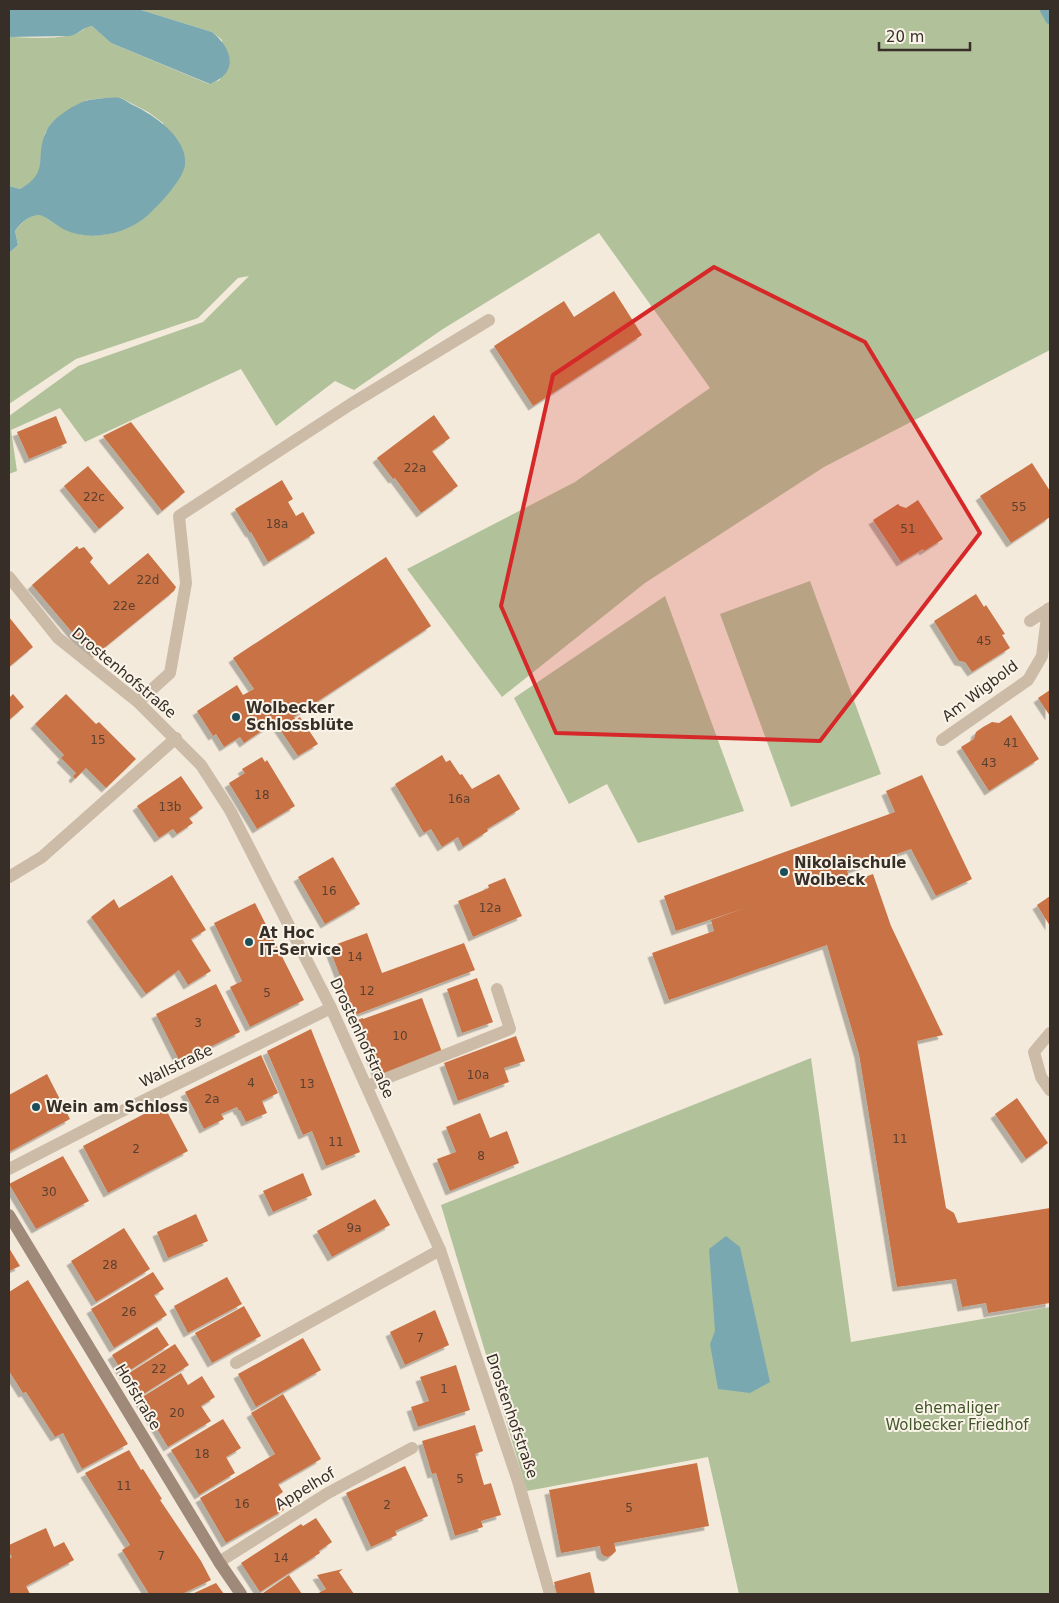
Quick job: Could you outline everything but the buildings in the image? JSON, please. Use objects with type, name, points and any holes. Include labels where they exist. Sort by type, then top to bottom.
[{"type":"street","points":[[138,702],[170,673],[186,583],[179,516],[351,404],[490,320]]},
{"type":"street","name":"Drostenhofstraße","points":[[9,577],[58,638],[138,702],[202,765],[230,810],[331,1008],[440,1250],[518,1481],[550,1594]]},
{"type":"street","name":"Am Wigbold","points":[[1030,621],[1049,609]]},
{"type":"street","name":"Am Wigbold","points":[[942,740],[1028,680],[1042,656],[1049,609]]},
{"type":"street","points":[[9,877],[42,857],[176,738]]},
{"type":"street","points":[[367,1086],[510,1029],[497,989]]},
{"type":"street","name":"Wallstraße","points":[[9,1169],[331,1008]]},
{"type":"street","points":[[1050,1033],[1034,1052],[1041,1077],[1050,1090]]},
{"type":"street","name":"Hofstraße","points":[[9,1215],[219,1562],[241,1594]]},
{"type":"street","points":[[236,1363],[440,1250]]},
{"type":"street","name":"Appelhof","points":[[219,1562],[328,1492],[412,1448]]},
{"type":"highlighted area","points":[[714,267],[865,342],[980,533],[820,741],[556,733],[501,606],[553,375]]},
{"type":"green space","points":[[138,9],[1050,9],[1050,350],[824,467],[645,583],[502,697],[407,569],[575,482],[710,388],[599,233],[443,329],[354,390],[335,381],[276,426],[241,369],[85,442],[60,408],[11,430],[17,471],[9,474],[9,416],[78,366],[203,322],[249,276],[238,278],[198,318],[76,359],[9,404],[9,253],[18,245],[15,231],[27,219],[39,214],[57,225],[79,234],[101,235],[115,232],[128,227],[151,210],[162,200],[180,177],[163,123],[148,112],[121,98],[105,98],[87,100],[51,124],[45,133],[39,173],[35,180],[20,189],[9,186],[9,37],[61,37],[80,32],[86,27],[92,26],[111,43],[209,84],[220,80],[222,40],[212,32]]},
{"type":"green space","points":[[810,581],[881,774],[791,807],[720,614]]},
{"type":"green space","points":[[665,596],[744,811],[638,843],[607,784],[569,804],[514,698]]},
{"type":"green space","name":"ehemaliger Wolbecker Friedhof","points":[[811,1058],[851,1342],[1050,1307],[1050,1594],[739,1594],[708,1457],[527,1491],[441,1205]]},
{"type":"water","points":[[9,9],[138,9],[212,32],[225,46],[230,60],[229,67],[225,74],[210,84],[111,43],[92,26],[70,36],[9,37]]},
{"type":"water","points":[[105,98],[123,99],[159,121],[168,129],[181,146],[184,155],[185,165],[180,178],[152,212],[139,222],[119,232],[97,236],[75,234],[44,217],[36,215],[26,220],[17,228],[15,231],[18,245],[9,253],[9,186],[20,189],[30,183],[35,176],[39,170],[41,149],[46,132],[58,117],[85,101]]},
{"type":"water","points":[[726,1236],[740,1247],[770,1382],[750,1393],[718,1389],[710,1344],[715,1331],[709,1249]]},
{"type":"waterway","points":[[1044,9],[1050,20]]},
{"type":"place","name":"Wolbecker Schlossblüte","points":[[236,717]]},
{"type":"place","name":"Nikolaischule Wolbeck","points":[[784,872]]},
{"type":"place","name":"At Hoc IT-Service","points":[[249,942]]},
{"type":"place","name":"Wein am Schloss","points":[[36,1107]]}]
